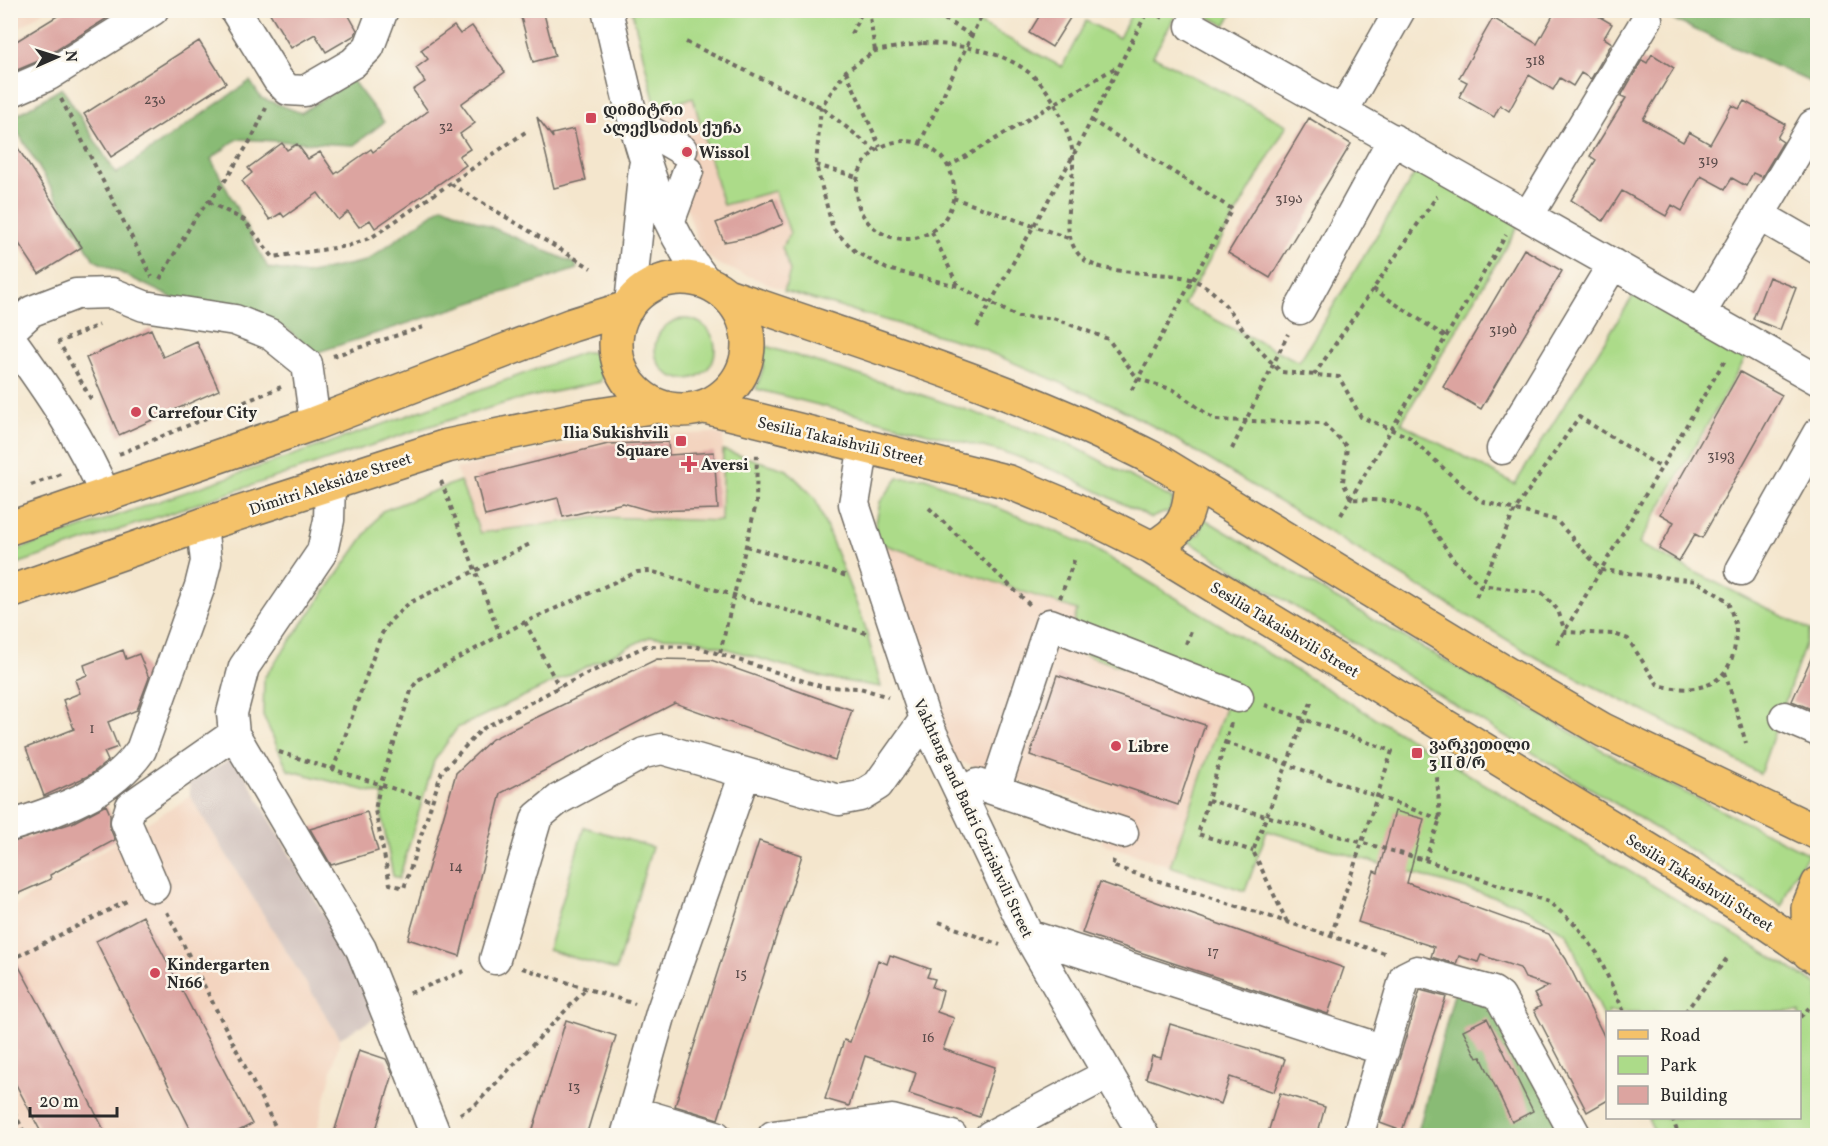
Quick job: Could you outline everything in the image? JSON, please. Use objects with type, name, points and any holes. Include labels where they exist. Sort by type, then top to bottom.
[{"type":"main road","points":[[717,289],[739,310],[747,328],[749,347],[745,367],[736,384],[722,398],[705,407],[673,411],[658,406],[638,394],[624,375],[617,353],[618,329],[629,306],[645,289],[665,280],[686,278],[717,289],[1036,403],[1102,432],[1192,482],[1503,672],[1604,730],[1818,833]]},
{"type":"main road","points":[[10,528],[106,497],[315,423],[572,325],[629,306]]},
{"type":"main road","name":"Dimitri Aleksidze Street","points":[[10,592],[330,482],[447,446],[586,417],[658,406]]},
{"type":"main road","name":"Sesilia Takaishvili Street","points":[[705,407],[1009,482],[1074,509],[1152,548],[1746,909],[1813,956]]},
{"type":"main road","points":[[1152,548],[1171,537],[1184,523],[1190,508],[1192,482]]},
{"type":"main road","points":[[1813,956],[1808,908],[1818,884]]},
{"type":"street","points":[[10,92],[49,75],[153,10]]},
{"type":"street","points":[[235,10],[278,80],[288,90],[305,91],[353,63],[369,47],[383,10]]},
{"type":"street","points":[[607,10],[644,164],[695,267],[717,289]]},
{"type":"street","points":[[1343,111],[1400,10]]},
{"type":"street","points":[[1524,214],[1647,19]]},
{"type":"street","points":[[1191,26],[1739,336],[1816,371]]},
{"type":"street","points":[[634,122],[685,160],[670,220]]},
{"type":"street","points":[[1700,314],[1813,125],[1818,124]]},
{"type":"street","points":[[1300,309],[1393,139]]},
{"type":"street","points":[[629,306],[644,164]]},
{"type":"street","points":[[1759,214],[1818,249]]},
{"type":"street","points":[[1502,449],[1612,264]]},
{"type":"street","points":[[10,331],[32,311],[76,294],[112,292],[144,306],[244,323],[270,334],[307,364],[315,423]]},
{"type":"street","points":[[10,338],[54,399],[92,463],[106,497]]},
{"type":"street","points":[[1741,570],[1818,433]]},
{"type":"street","name":"Vakhtang and Badri Gzirishvili Street","points":[[864,445],[854,504],[920,706],[951,776],[1028,935],[1144,1136]]},
{"type":"street","points":[[330,482],[329,520],[322,552],[244,667],[232,713],[234,734],[361,949],[383,1004],[426,1130]]},
{"type":"street","points":[[10,826],[60,810],[112,782],[141,750],[200,586],[206,562],[202,525]]},
{"type":"street","points":[[995,790],[1050,624],[1238,697]]},
{"type":"street","points":[[495,959],[537,817],[559,799],[644,753],[662,749],[839,800],[860,796],[878,785],[920,706]]},
{"type":"street","points":[[1785,717],[1818,731]]},
{"type":"street","points":[[154,887],[126,822],[131,806],[234,734]]},
{"type":"street","points":[[716,1136],[630,1124],[661,1012],[745,773]]},
{"type":"street","points":[[951,776],[1123,833]]},
{"type":"street","points":[[1028,935],[1384,1050]]},
{"type":"street","points":[[1358,1136],[1405,977],[1417,971],[1493,992],[1500,997],[1576,1136]]},
{"type":"street","points":[[1002,1133],[1108,1074]]},
{"type":"street","points":[[773,1136],[892,1120],[952,1136]]},
{"type":"path","points":[[852,34],[863,10]]},
{"type":"path","points":[[869,10],[875,51]]},
{"type":"path","points":[[928,10],[971,35]]},
{"type":"path","points":[[920,143],[984,10]]},
{"type":"path","points":[[977,327],[1073,156],[1148,10]]},
{"type":"path","points":[[686,42],[821,107],[878,148]]},
{"type":"path","points":[[1351,499],[1343,482],[1347,447],[1323,423],[1215,420],[1174,390],[1138,379],[1108,339],[1053,318],[1018,317],[958,286],[887,269],[856,252],[833,229],[816,165],[821,107],[846,71],[875,51],[923,43],[966,45],[1017,62],[1046,86],[1056,102],[1066,129],[1073,156],[1067,212],[1071,239],[1083,259],[1111,269],[1193,280],[1219,297],[1281,372],[1339,377],[1361,417],[1409,437],[1480,501],[1556,519],[1601,570],[1696,581],[1728,601],[1736,630],[1731,664],[1725,672],[1711,686],[1683,691],[1658,684],[1628,639],[1614,634],[1565,632]]},
{"type":"path","points":[[948,167],[1119,65]]},
{"type":"path","points":[[846,71],[878,148]]},
{"type":"path","points":[[49,75],[156,286],[195,218],[209,202],[252,138],[278,80]]},
{"type":"path","points":[[1091,120],[1232,210],[1131,391]]},
{"type":"path","points":[[209,202],[244,220],[273,257],[348,246],[372,237],[527,130]]},
{"type":"path","points":[[900,141],[920,143],[931,148],[948,167],[953,182],[953,198],[942,223],[932,232],[904,240],[877,232],[859,210],[855,194],[857,177],[864,162],[878,148],[900,141]]},
{"type":"path","points":[[816,165],[857,177]]},
{"type":"path","points":[[1314,375],[1453,173]]},
{"type":"path","points":[[451,184],[591,268]]},
{"type":"path","points":[[953,198],[1071,239]]},
{"type":"path","points":[[1341,516],[1446,338],[1524,214]]},
{"type":"path","points":[[932,232],[958,286]]},
{"type":"path","points":[[1373,289],[1446,338]]},
{"type":"path","points":[[1232,449],[1300,309]]},
{"type":"path","points":[[93,402],[59,342],[102,324]]},
{"type":"path","points":[[21,489],[121,453],[281,386],[307,364],[426,326]]},
{"type":"path","points":[[1557,644],[1739,336]]},
{"type":"path","points":[[1476,597],[1515,510],[1579,417],[1662,468]]},
{"type":"path","points":[[115,442],[121,453]]},
{"type":"path","points":[[720,653],[756,504],[756,451]]},
{"type":"path","points":[[441,481],[500,635]]},
{"type":"path","points":[[1351,499],[1391,501],[1423,514],[1453,559],[1480,585],[1542,592],[1558,610],[1565,632]]},
{"type":"path","points":[[929,508],[1050,624],[1075,558]]},
{"type":"path","points":[[333,770],[381,635],[390,621],[409,603],[530,544]]},
{"type":"path","points":[[746,546],[850,578]]},
{"type":"path","points":[[870,634],[660,572],[637,572],[500,635],[417,680],[412,688],[380,786],[375,810],[390,884],[404,888],[442,771],[482,729],[560,687],[646,646],[697,647],[823,687],[860,688],[920,706]]},
{"type":"path","points":[[525,622],[560,687]]},
{"type":"path","points":[[1725,672],[1746,743]]},
{"type":"path","points":[[1253,851],[1198,834],[1238,697],[1305,718],[1392,751],[1331,936]]},
{"type":"path","points":[[1287,922],[1253,851],[1265,815],[1312,700]]},
{"type":"path","points":[[1225,742],[1440,819]]},
{"type":"path","points":[[251,761],[272,749],[380,786],[432,801]]},
{"type":"path","points":[[1425,860],[1440,819],[1437,777]]},
{"type":"path","points":[[1208,800],[1425,860],[1550,902],[1576,925],[1597,953],[1624,1011]]},
{"type":"path","points":[[1123,833],[1112,866],[1399,958],[1411,973]]},
{"type":"path","points":[[10,960],[154,887],[277,1130],[266,1136]]},
{"type":"path","points":[[939,922],[1044,962]]},
{"type":"path","points":[[1686,1011],[1728,957]]},
{"type":"path","points":[[383,1004],[495,959],[661,1012]]},
{"type":"path","points":[[426,1130],[476,1104],[587,988]]},
{"type":"path","points":[[1801,1016],[1809,1008]]},
{"type":"path","points":[[10,1104],[26,1136]]},
{"type":"path","points":[[1672,1119],[1679,1136]]},
{"type":"shaded area","points":[[11,10],[44,10],[44,11],[11,34]]},
{"type":"shaded area","points":[[693,98],[723,204],[775,191],[790,233],[784,258],[790,271],[784,290],[718,264],[700,250],[656,108]]},
{"type":"shaded area","points":[[712,433],[723,435],[722,521],[599,517],[480,533],[456,469],[595,438]]},
{"type":"shaded area","points":[[883,544],[1078,610],[1067,648],[1227,702],[1170,866],[1101,843],[1115,812],[953,759]]},
{"type":"shaded area","points":[[235,757],[352,965],[377,1017],[340,1038],[190,796],[189,782]]},
{"type":"shaded area","name":"Kindergarten N166","points":[[190,796],[340,1038],[316,1135],[11,1136],[11,908]]},
{"type":"green space","points":[[632,11],[956,11],[1062,67],[1086,21],[1119,38],[1133,11],[1178,11],[1153,56],[1287,125],[1184,304],[1299,362],[1418,168],[1519,225],[1401,423],[1515,484],[1635,293],[1749,352],[1639,544],[1810,630],[1760,774],[1697,738],[1539,659],[1162,431],[1113,405],[972,345],[784,291],[790,271],[782,247],[790,233],[775,191],[723,205],[693,98],[656,108]]},
{"type":"green space","points":[[1197,11],[1234,11],[1225,25]]},
{"type":"green space","points":[[1654,11],[1817,11],[1817,85]]},
{"type":"green space","points":[[352,80],[384,122],[354,145],[237,139],[211,159],[268,268],[306,274],[366,261],[443,206],[576,264],[577,269],[312,354],[289,330],[244,313],[181,302],[94,260],[10,119],[62,88],[116,174],[250,81],[261,98],[301,113]]},
{"type":"green space","points":[[685,319],[706,328],[715,349],[706,370],[685,379],[664,370],[655,349],[664,328]]},
{"type":"green space","points":[[765,346],[910,391],[1071,445],[1173,499],[1169,511],[1151,518],[1061,473],[1010,454],[756,389],[763,369]]},
{"type":"green space","points":[[584,352],[591,352],[601,362],[603,373],[600,382],[512,401],[417,430],[11,566],[11,552],[381,425]]},
{"type":"green space","points":[[723,450],[787,470],[815,498],[865,626],[881,687],[825,678],[691,638],[649,637],[457,728],[434,761],[399,879],[393,876],[381,812],[383,795],[288,770],[263,715],[264,678],[382,511],[460,481],[480,533],[599,517],[721,521]]},
{"type":"green space","points":[[898,478],[926,478],[1088,545],[1818,985],[1817,1135],[1656,1135],[1648,1119],[1801,1119],[1801,1011],[1606,1011],[1606,1024],[1567,934],[1518,904],[1267,831],[1245,891],[1170,866],[1227,702],[1067,649],[1077,610],[883,544],[871,549],[880,502]]},
{"type":"green space","points":[[1203,518],[1334,597],[1618,759],[1809,854],[1791,879],[1782,906],[1188,541],[1200,533]]},
{"type":"green space","points":[[584,827],[652,847],[616,970],[548,950]]},
{"type":"green space","points":[[1456,986],[1497,1002],[1566,1135],[1417,1136]]},
{"type":"building","points":[[67,10],[120,10],[41,60],[10,73],[10,45]]},
{"type":"building","points":[[268,10],[354,10],[348,14],[357,30],[355,35],[326,52],[315,34],[291,48]]},
{"type":"building","points":[[519,10],[543,10],[555,56],[533,62]]},
{"type":"building","points":[[1043,10],[1075,10],[1052,47],[1029,33]]},
{"type":"building","points":[[1556,10],[1588,10],[1612,24],[1604,38],[1612,43],[1591,79],[1581,73],[1573,86],[1560,78],[1553,90],[1529,75],[1509,111],[1500,105],[1494,117],[1459,97],[1467,82],[1459,78],[1493,18],[1537,44]]},
{"type":"building","points":[[454,26],[460,34],[472,26],[505,72],[461,104],[475,123],[460,134],[470,149],[459,156],[466,165],[375,228],[370,220],[359,227],[348,212],[338,220],[318,193],[284,217],[281,213],[270,220],[242,181],[252,173],[248,168],[282,143],[287,150],[297,144],[308,159],[320,152],[335,174],[371,149],[373,152],[428,111],[413,90],[425,82],[416,68],[428,59],[421,50]]},
{"type":"building","points":[[199,41],[226,83],[111,157],[84,114]]},
{"type":"building","points":[[1652,54],[1674,68],[1643,119],[1683,142],[1689,132],[1710,144],[1732,105],[1739,109],[1744,101],[1785,124],[1777,138],[1783,142],[1762,177],[1753,173],[1746,186],[1732,178],[1725,189],[1701,176],[1682,211],[1672,205],[1666,216],[1622,191],[1603,221],[1571,200],[1596,160],[1590,156],[1626,98],[1621,96],[1642,60],[1647,63]]},
{"type":"building","points":[[537,117],[553,138],[552,134],[574,129],[586,180],[554,188]]},
{"type":"building","points":[[1309,118],[1351,144],[1270,278],[1228,253]]},
{"type":"building","points":[[10,136],[82,247],[39,274],[10,230]]},
{"type":"building","points":[[773,199],[783,224],[754,236],[724,242],[716,223]]},
{"type":"building","points":[[1524,249],[1562,271],[1481,409],[1443,387]]},
{"type":"building","points":[[1769,277],[1796,288],[1780,330],[1753,319]]},
{"type":"building","points":[[151,329],[163,357],[197,342],[219,390],[119,435],[86,358]]},
{"type":"building","points":[[1740,372],[1782,395],[1702,538],[1695,534],[1679,561],[1659,549],[1674,522],[1660,514]]},
{"type":"building","points":[[668,442],[669,455],[714,452],[718,509],[651,511],[623,503],[563,517],[558,498],[485,516],[475,477],[608,444]]},
{"type":"building","points":[[1818,643],[1818,712],[1792,701]]},
{"type":"building","points":[[123,650],[126,659],[139,654],[149,678],[137,710],[108,722],[118,747],[104,752],[108,761],[90,775],[44,796],[26,748],[74,729],[63,700],[80,693],[75,680],[87,675],[84,665]]},
{"type":"building","points":[[657,659],[711,660],[852,710],[835,760],[675,703],[501,793],[460,956],[408,939],[456,773],[492,739]]},
{"type":"building","points":[[1057,675],[1205,725],[1178,805],[1030,755]]},
{"type":"building","points":[[106,805],[110,814],[110,828],[115,840],[50,875],[51,879],[10,897],[10,843],[72,823]]},
{"type":"building","points":[[1395,811],[1424,819],[1407,883],[1549,934],[1566,959],[1606,1040],[1606,1101],[1587,1112],[1534,1010],[1541,1006],[1534,994],[1549,986],[1525,978],[1520,968],[1481,955],[1478,962],[1459,956],[1456,964],[1431,957],[1434,947],[1358,922],[1374,871],[1378,873]]},
{"type":"building","points":[[367,812],[378,851],[331,865],[310,829]]},
{"type":"building","points":[[759,841],[802,855],[718,1119],[675,1106]]},
{"type":"building","points":[[1100,882],[1344,968],[1328,1014],[1082,933]]},
{"type":"building","points":[[143,916],[252,1124],[229,1136],[194,1136],[96,941]]},
{"type":"building","points":[[10,950],[107,1136],[43,1136],[10,1073]]},
{"type":"building","points":[[890,955],[930,969],[927,977],[935,979],[932,987],[943,991],[937,1012],[954,1018],[943,1049],[995,1067],[979,1117],[909,1094],[916,1073],[865,1056],[849,1106],[825,1099],[844,1040],[850,1042],[878,960],[887,964]]},
{"type":"building","points":[[1420,990],[1446,997],[1402,1131],[1380,1123]]},
{"type":"building","points":[[1487,1018],[1533,1111],[1512,1122],[1481,1057],[1477,1058],[1463,1030]]},
{"type":"building","points":[[566,1020],[616,1036],[586,1136],[531,1136]]},
{"type":"building","points":[[1170,1024],[1285,1059],[1274,1092],[1230,1077],[1221,1104],[1146,1078],[1152,1056],[1161,1058]]},
{"type":"building","points":[[359,1050],[386,1059],[393,1074],[374,1136],[333,1136]]},
{"type":"building","points":[[1280,1093],[1325,1107],[1317,1136],[1267,1136]]},
{"type":"place","name":"დიმიტრი ალექსიძის ქუჩა","points":[[591,118]]},
{"type":"place","name":"Wissol","points":[[687,152]]},
{"type":"place","name":"Carrefour City","points":[[136,412]]},
{"type":"place","name":"Ilia Sukishvili Square","points":[[681,441]]},
{"type":"place","name":"Aversi","points":[[689,464]]},
{"type":"place","name":"Libre","points":[[1116,746]]},
{"type":"place","name":"ვარკეთილი 3 II მ/რ","points":[[1417,753]]},
{"type":"place","name":"Kindergarten N166","points":[[155,973]]}]
